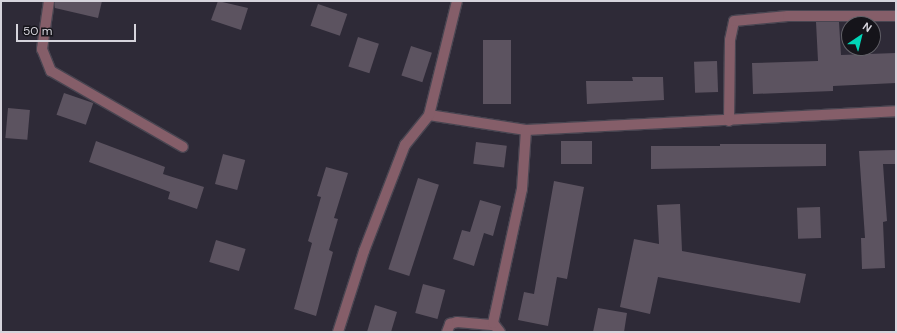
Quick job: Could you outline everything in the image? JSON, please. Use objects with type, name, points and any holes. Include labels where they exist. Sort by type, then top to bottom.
[{"type":"street","points":[[50,1],[42,49],[51,71],[183,147]]},
{"type":"street","points":[[338,332],[364,251],[405,145],[429,115],[458,1]]},
{"type":"street","points":[[729,122],[730,40],[734,21],[788,16],[896,16]]},
{"type":"street","points":[[429,115],[526,130],[729,122],[896,111]]},
{"type":"street","points":[[447,332],[450,324],[457,322],[497,328],[495,304],[522,189],[526,130]]},
{"type":"building","points":[[55,1],[102,1],[98,18],[55,8]]},
{"type":"building","points":[[218,1],[248,8],[241,30],[211,20]]},
{"type":"building","points":[[318,4],[347,14],[340,36],[311,26]]},
{"type":"building","points":[[816,22],[839,22],[841,56],[881,56],[881,54],[896,53],[896,83],[833,86],[833,91],[753,94],[752,63],[818,61]]},
{"type":"building","points":[[358,37],[379,44],[369,73],[348,66]]},
{"type":"building","points":[[483,40],[511,40],[511,104],[483,104]]},
{"type":"building","points":[[411,46],[432,53],[422,82],[401,75]]},
{"type":"building","points":[[717,61],[718,92],[695,93],[694,62]]},
{"type":"building","points":[[632,77],[663,77],[664,100],[587,104],[586,81],[633,81]]},
{"type":"building","points":[[64,93],[93,103],[86,125],[57,115]]},
{"type":"building","points":[[8,108],[30,110],[27,140],[5,138]]},
{"type":"building","points":[[96,141],[165,167],[163,174],[204,187],[197,209],[168,199],[170,192],[89,162]]},
{"type":"building","points":[[561,141],[592,141],[592,164],[561,164]]},
{"type":"building","points":[[476,142],[507,146],[504,168],[473,164]]},
{"type":"building","points":[[720,144],[826,144],[826,166],[651,169],[651,146],[720,146]]},
{"type":"building","points":[[896,150],[896,164],[883,164],[887,221],[883,222],[885,268],[862,269],[861,238],[865,238],[859,151]]},
{"type":"building","points":[[223,154],[245,160],[237,190],[215,184]]},
{"type":"building","points":[[326,167],[348,173],[334,218],[338,219],[329,250],[333,252],[316,316],[294,309],[312,243],[308,241],[321,197],[317,196]]},
{"type":"building","points":[[418,178],[439,185],[409,276],[388,269]]},
{"type":"building","points":[[554,181],[584,187],[567,279],[557,277],[548,326],[518,320],[524,292],[534,294]]},
{"type":"building","points":[[480,200],[501,206],[493,236],[484,233],[474,266],[453,259],[462,230],[470,232]]},
{"type":"building","points":[[680,204],[682,251],[806,274],[800,303],[658,277],[650,314],[620,307],[634,239],[659,244],[657,205]]},
{"type":"building","points":[[820,207],[821,238],[798,239],[797,208]]},
{"type":"building","points":[[216,240],[246,249],[239,271],[209,262]]},
{"type":"building","points":[[423,284],[445,290],[437,319],[415,313]]},
{"type":"building","points":[[375,305],[397,312],[391,332],[367,332]]},
{"type":"building","points":[[598,308],[627,313],[624,332],[593,332]]}]
